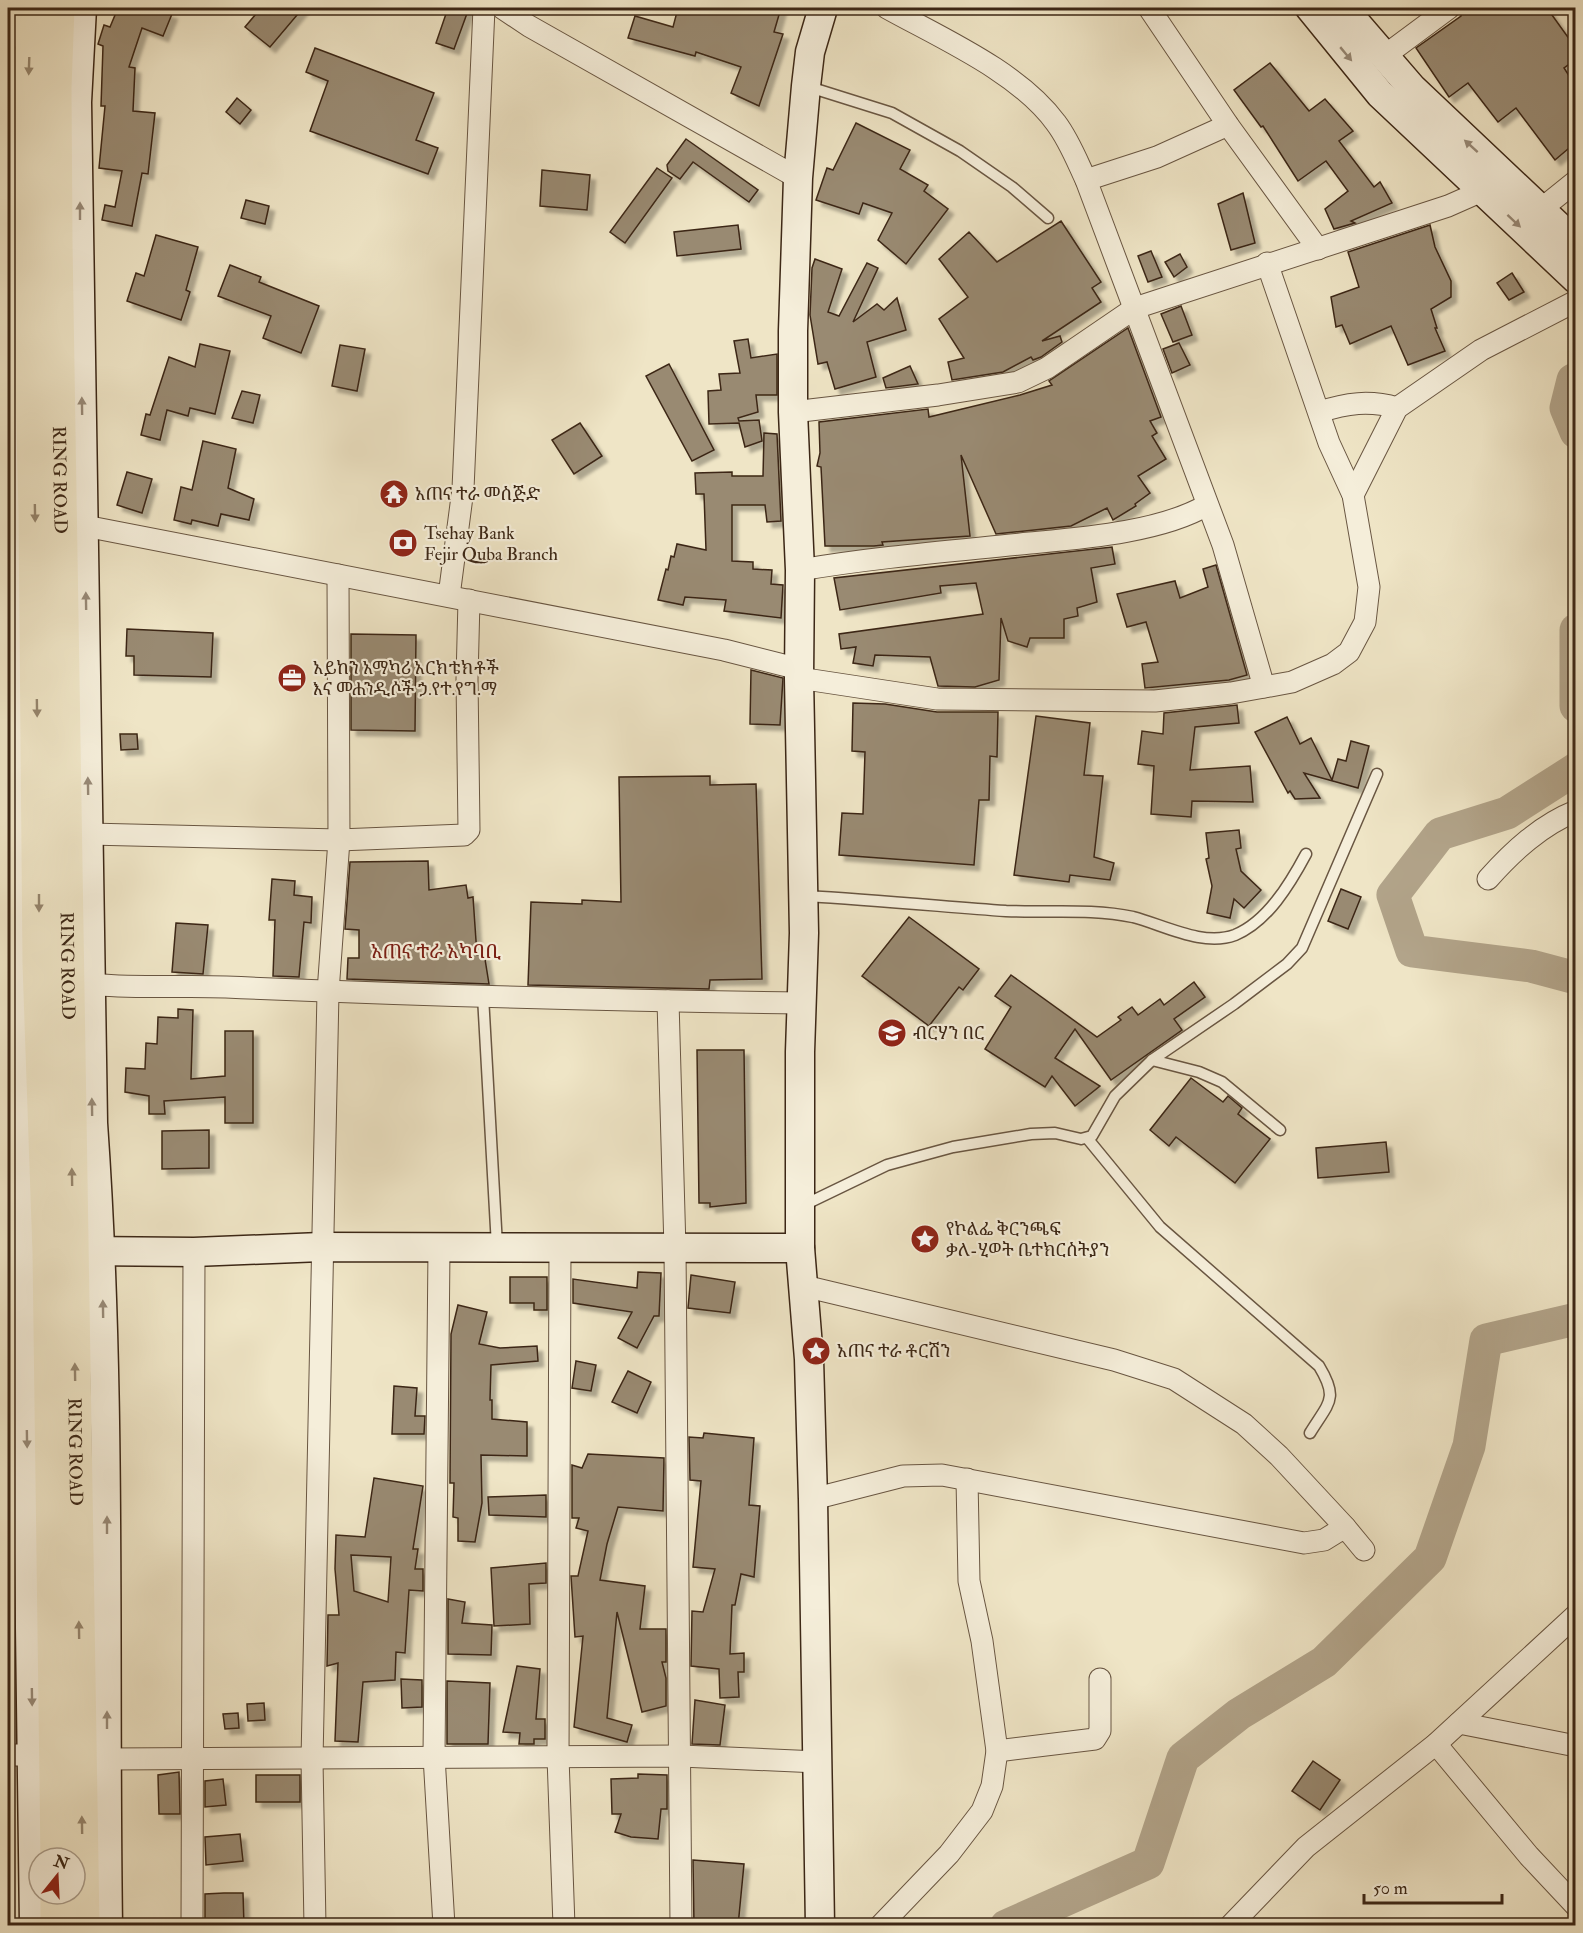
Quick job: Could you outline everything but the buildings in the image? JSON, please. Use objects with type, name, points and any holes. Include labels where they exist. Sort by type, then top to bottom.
[{"type":"highway","name":"RING ROAD","points":[[33,8],[29,68],[28,226],[35,513],[39,964],[83,1926]]},
{"type":"highway","name":"RING ROAD","points":[[57,1846],[51,1252],[66,964],[56,243],[55,87],[58,8]]},
{"type":"highway","points":[[57,1906],[57,1926]]},
{"type":"main road","points":[[8,35],[10,8]]},
{"type":"main road","points":[[34,1926],[20,1755],[51,1252],[93,1123],[77,102],[82,8]]},
{"type":"main road","points":[[820,1926],[813,1499],[804,1286],[800,1248],[802,896],[800,570],[793,412],[798,178],[810,52],[823,8]]},
{"type":"main road","points":[[1310,8],[1380,94],[1492,182],[1540,210],[1575,243]]},
{"type":"main road","points":[[1343,8],[1383,57],[1447,124],[1492,182],[1575,279]]},
{"type":"main road","points":[[8,110],[11,789],[16,1004],[51,1252],[106,1510],[108,1926]]},
{"type":"main road","points":[[51,1252],[194,1252],[321,1247],[800,1248]]},
{"type":"street","points":[[89,834],[339,840],[455,836],[464,835],[469,830],[466,679],[459,598],[484,8]]},
{"type":"street","points":[[502,8],[529,27],[798,178]]},
{"type":"street","points":[[886,8],[970,54],[1027,93],[1056,123],[1086,180],[1135,308],[1236,584],[1264,687]]},
{"type":"street","points":[[1149,8],[1228,125],[1318,249]]},
{"type":"street","points":[[1383,57],[1449,8]]},
{"type":"street","points":[[1086,180],[1157,157],[1228,125]]},
{"type":"street","points":[[1540,210],[1575,181]]},
{"type":"street","points":[[793,412],[938,395],[1018,382],[1047,368],[1135,308],[1267,263],[1318,249],[1448,206],[1492,182]]},
{"type":"street","points":[[85,526],[724,650],[799,674],[937,699],[1155,701],[1190,699],[1292,682],[1333,664],[1349,652],[1365,622],[1369,587],[1353,495],[1329,443],[1267,263]]},
{"type":"street","points":[[1353,495],[1397,408],[1481,350],[1575,301]]},
{"type":"street","points":[[1320,412],[1357,402],[1380,403],[1397,408]]},
{"type":"street","points":[[800,570],[887,556],[1090,536],[1157,525],[1194,513],[1207,505]]},
{"type":"street","points":[[315,1926],[312,1760],[328,992],[339,840],[338,576]]},
{"type":"street","points":[[1488,879],[1526,842],[1548,825],[1575,811]]},
{"type":"street","points":[[90,984],[121,987],[198,987],[802,1003]]},
{"type":"street","points":[[668,1001],[675,1249],[681,1926]]},
{"type":"street","points":[[439,1249],[434,1756],[444,1926]]},
{"type":"street","points":[[560,1249],[558,1757],[564,1926]]},
{"type":"street","points":[[192,1926],[194,1252]]},
{"type":"street","points":[[804,1286],[1114,1360],[1174,1379],[1244,1424],[1279,1456],[1364,1550]]},
{"type":"street","points":[[813,1499],[903,1476],[942,1475],[1304,1543],[1324,1540],[1345,1527]]},
{"type":"street","points":[[880,1926],[949,1854],[982,1811],[992,1786],[997,1751],[982,1641],[969,1581],[967,1479]]},
{"type":"street","points":[[1230,1926],[1306,1847],[1436,1743],[1575,1615]]},
{"type":"street","points":[[997,1751],[1095,1739],[1100,1731],[1100,1679]]},
{"type":"street","points":[[1459,1722],[1575,1746]]},
{"type":"street","points":[[1436,1743],[1529,1856],[1575,1906]]},
{"type":"street","points":[[107,1759],[312,1760],[434,1756],[681,1756],[818,1762]]},
{"type":"lane","points":[[806,86],[892,114],[931,135],[960,151],[1012,187],[1048,218]]},
{"type":"lane","points":[[802,1206],[887,1165],[953,1147],[1047,1133],[1087,1138],[1097,1131],[1115,1096],[1152,1060],[1234,1004],[1287,964],[1302,948],[1314,926],[1345,843],[1377,774]]},
{"type":"lane","points":[[802,896],[1007,911],[1105,914],[1132,917],[1212,938],[1233,935],[1253,925],[1295,874],[1306,854]]},
{"type":"lane","points":[[483,996],[497,1249]]},
{"type":"lane","points":[[1152,1060],[1199,1072],[1222,1082],[1280,1131]]},
{"type":"lane","points":[[1087,1138],[1160,1227],[1319,1366],[1331,1385],[1331,1400],[1310,1433]]},
{"type":"waterway","points":[[1576,380],[1573,380],[1566,408],[1576,432]]},
{"type":"waterway","points":[[1576,630],[1576,706]]},
{"type":"waterway","points":[[1576,769],[1507,813],[1440,834],[1393,895],[1412,951],[1531,966],[1576,978]]},
{"type":"waterway","points":[[1006,1926],[1148,1863],[1183,1758],[1239,1714],[1324,1662],[1430,1558],[1469,1446],[1486,1340],[1576,1319]]},
{"type":"place","name":"አጠና ተራ መስጅድ","points":[[394,494]]},
{"type":"place","name":"Tsehay Bank Fejir Quba Branch","points":[[403,543]]},
{"type":"place","name":"አይከን አማካሪ አርክቴክቶች እና መሐንዲሶች ኃ.የተ.የግ.ማ","points":[[292,678]]},
{"type":"place","name":"ብርሃን በር","points":[[892,1033]]},
{"type":"place","name":"የኮልፌ ቅርንጫፍ ቃለ-ሂወት ቤተክርስትያን","points":[[925,1239]]},
{"type":"place","name":"አጠና ተራ ቶርሽን","points":[[816,1351]]},
{"type":"district","name":"አጠና ተራ አካባቢ","points":[[436,951]]}]
